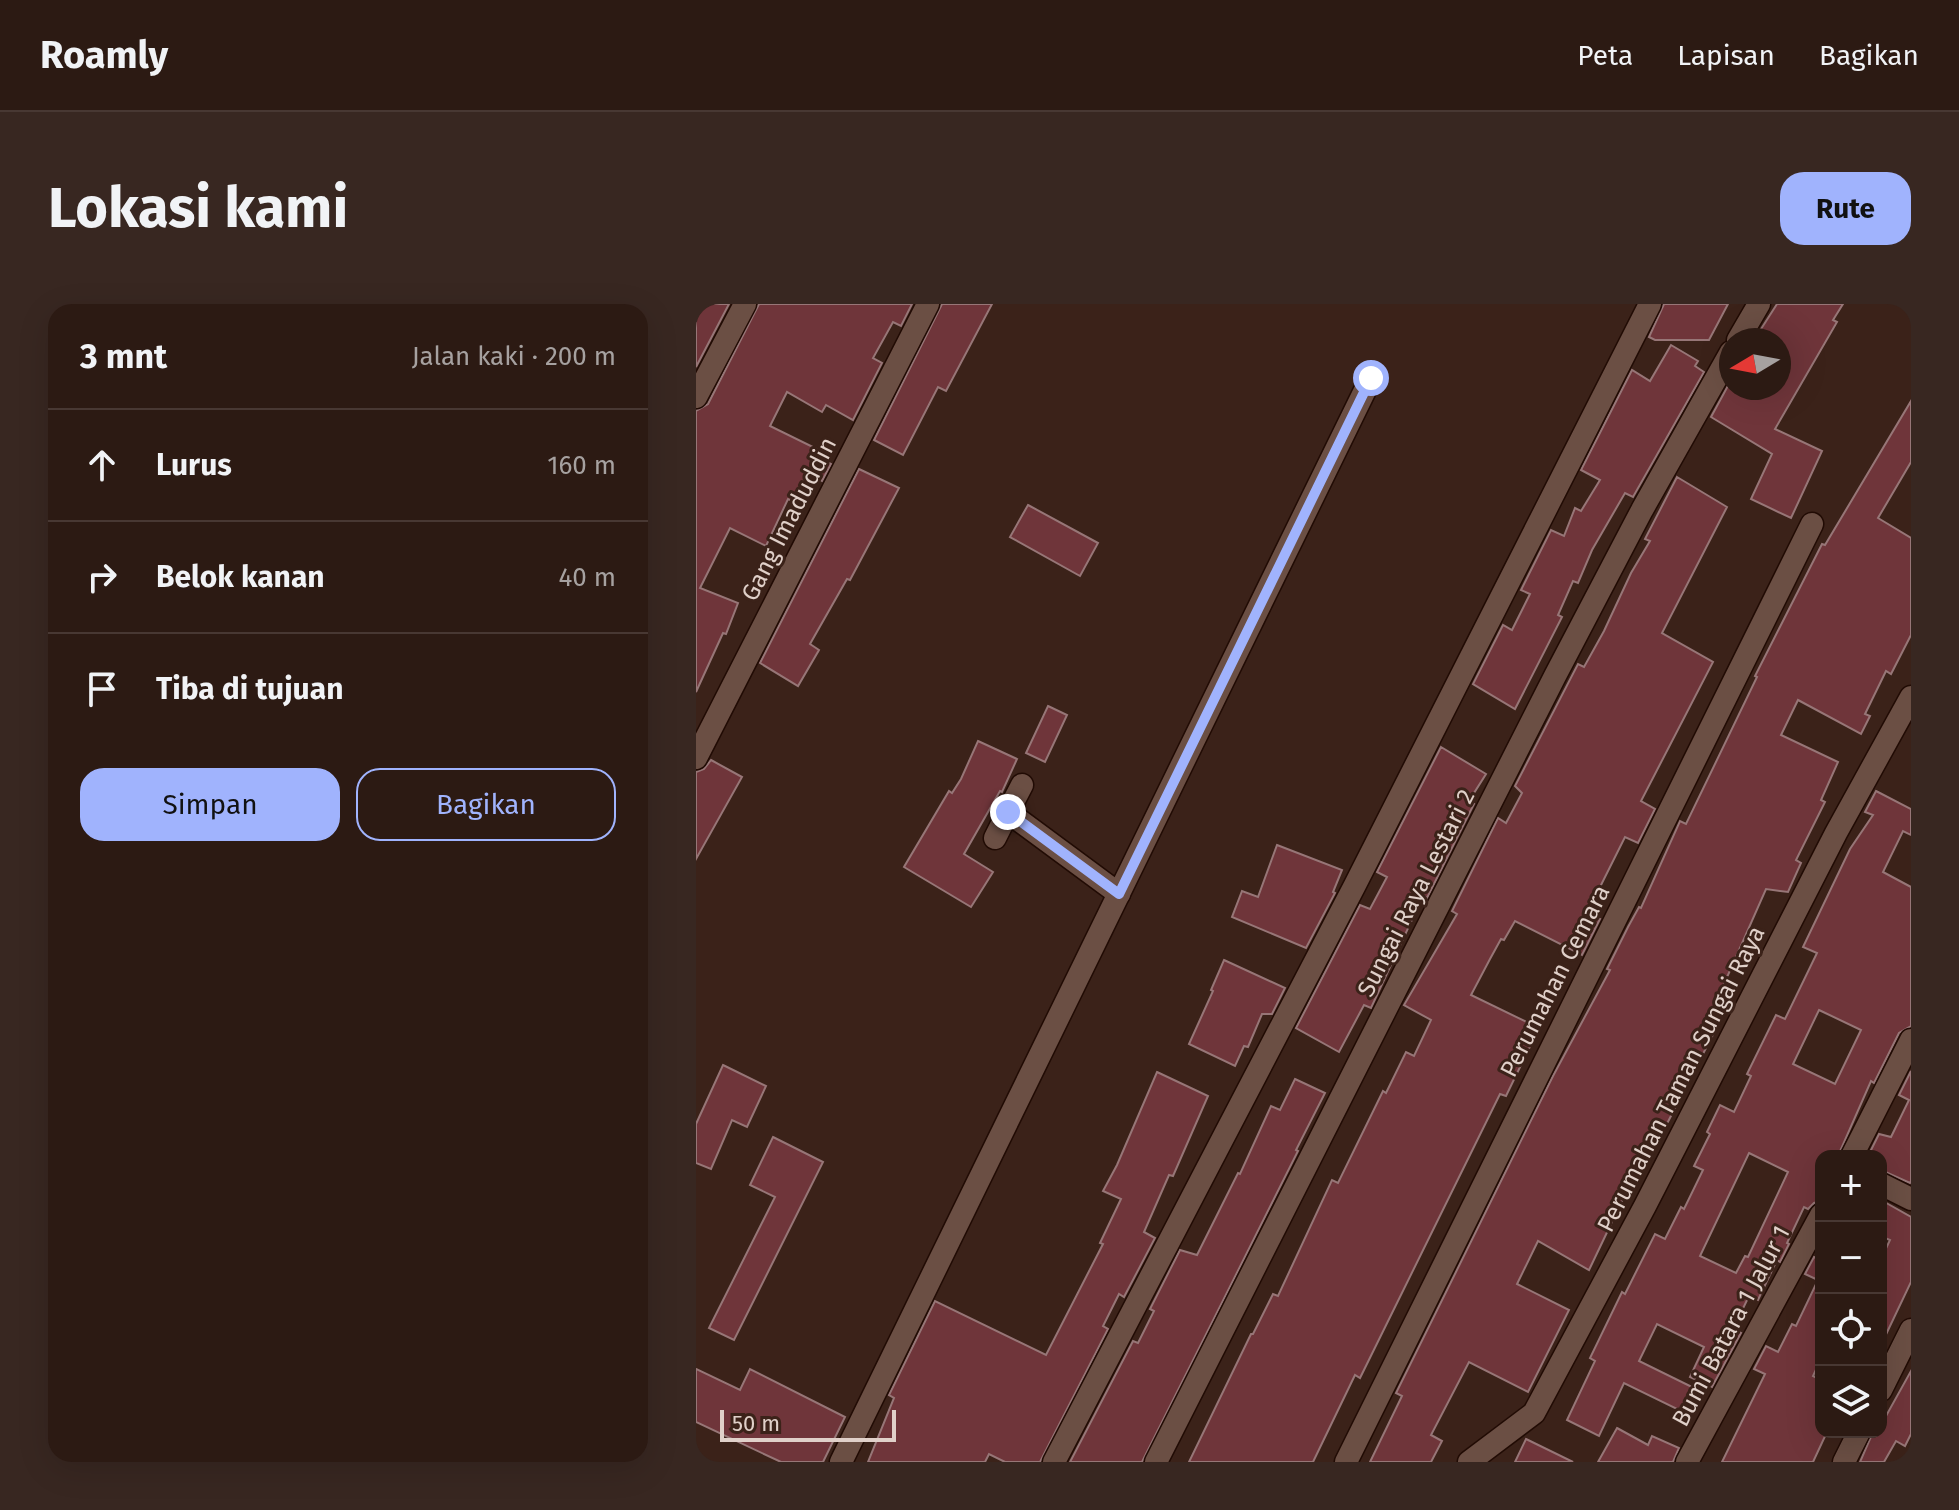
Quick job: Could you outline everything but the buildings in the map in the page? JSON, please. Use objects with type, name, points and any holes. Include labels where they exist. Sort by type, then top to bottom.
[{"type":"street","points":[[696,397],[745,304]]},
{"type":"street","name":"Gang Imaduddin","points":[[696,758],[928,304]]},
{"type":"street","points":[[1054,1462],[1355,885],[1650,304]]},
{"type":"street","points":[[1745,328],[1759,304]]},
{"type":"street","name":"Sungai Raya Lestari 2","points":[[1156,1462],[1555,676],[1642,510],[1719,373]]},
{"type":"street","points":[[841,1462],[1371,378]]},
{"type":"street","name":"Perumahan Cemara","points":[[1346,1462],[1812,524]]},
{"type":"street","name":"Perumahan Taman Sungai Raya","points":[[1469,1462],[1534,1413],[1645,1206],[1836,833],[1911,697]]},
{"type":"street","points":[[995,838],[1022,785]]},
{"type":"street","points":[[1008,812],[1119,894]]},
{"type":"street","points":[[1855,1150],[1911,1040]]},
{"type":"street","points":[[1887,1187],[1911,1199]]},
{"type":"street","name":"Bumi Batara 1 Jalur 1","points":[[1687,1462],[1817,1222]]},
{"type":"street","points":[[1887,1378],[1911,1330]]},
{"type":"street","points":[[1844,1462],[1856,1438]]},
{"type":"route","points":[[1008,812],[1119,894],[1371,378]]}]
